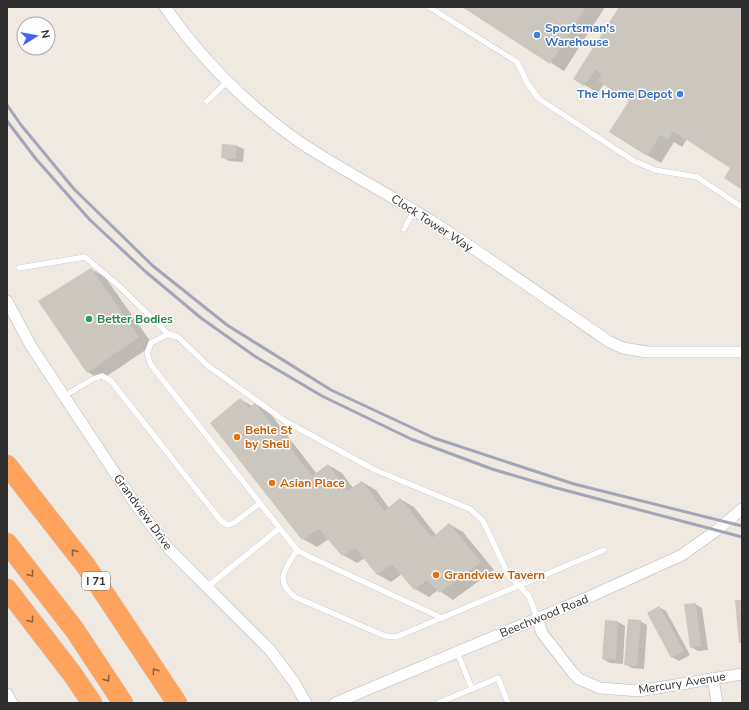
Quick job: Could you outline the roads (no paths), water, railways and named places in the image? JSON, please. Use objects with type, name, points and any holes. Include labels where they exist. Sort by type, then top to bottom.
[{"type":"highway","name":"I 71","points":[[7,465],[86,566],[177,703]]},
{"type":"highway","points":[[7,543],[74,629],[123,703]]},
{"type":"highway","points":[[7,589],[73,675],[92,703]]},
{"type":"street","name":"Clock Tower Way","points":[[165,7],[186,36],[227,82],[271,121],[302,143],[433,222],[608,341],[623,348],[647,352],[742,352]]},
{"type":"street","name":"Grandview Drive","points":[[7,301],[31,346],[136,505],[168,548],[270,650],[294,682],[306,703]]},
{"type":"street","name":"Beechwood Road","points":[[336,703],[589,597],[682,555],[717,530],[742,509]]},
{"type":"street","name":"Mercury Avenue","points":[[537,618],[542,633],[573,673],[579,678],[600,688],[639,690],[742,674]]},
{"type":"street","points":[[713,678],[717,703]]},
{"type":"street","points":[[7,694],[12,703]]},
{"type":"lane","points":[[429,7],[517,62],[528,84],[539,99],[634,161],[655,170],[697,177],[742,207]]},
{"type":"lane","points":[[207,101],[227,82]]},
{"type":"lane","points":[[404,230],[414,211]]},
{"type":"lane","points":[[19,268],[84,257],[118,286],[168,334],[178,337],[208,365],[285,421],[375,470],[470,509],[483,521],[509,576],[529,596],[537,618]]},
{"type":"lane","points":[[168,334],[152,343],[146,353],[151,365],[297,550],[442,618]]},
{"type":"lane","points":[[64,396],[93,379],[102,376],[111,381],[221,521],[228,525],[234,524],[260,503]]},
{"type":"lane","points":[[207,587],[280,528]]},
{"type":"lane","points":[[297,550],[285,569],[283,580],[286,590],[295,596],[385,636],[396,637],[604,550]]},
{"type":"lane","points":[[457,652],[472,689]]},
{"type":"lane","points":[[438,703],[498,678],[508,703]]},
{"type":"railway","points":[[7,105],[21,125],[74,189],[153,266],[227,325],[331,390],[434,438],[574,484],[742,526]]},
{"type":"railway","points":[[7,121],[36,159],[90,220],[146,272],[201,318],[256,357],[322,396],[411,439],[492,469],[553,487],[742,537]]},
{"type":"place","name":"Sportsman's Warehouse","points":[[537,35]]},
{"type":"place","name":"The Home Depot","points":[[680,94]]},
{"type":"place","name":"Better Bodies","points":[[89,319]]},
{"type":"place","name":"Behle St by Sheli","points":[[237,437]]},
{"type":"place","name":"Asian Place","points":[[272,483]]},
{"type":"place","name":"Grandview Tavern","points":[[436,575]]}]
